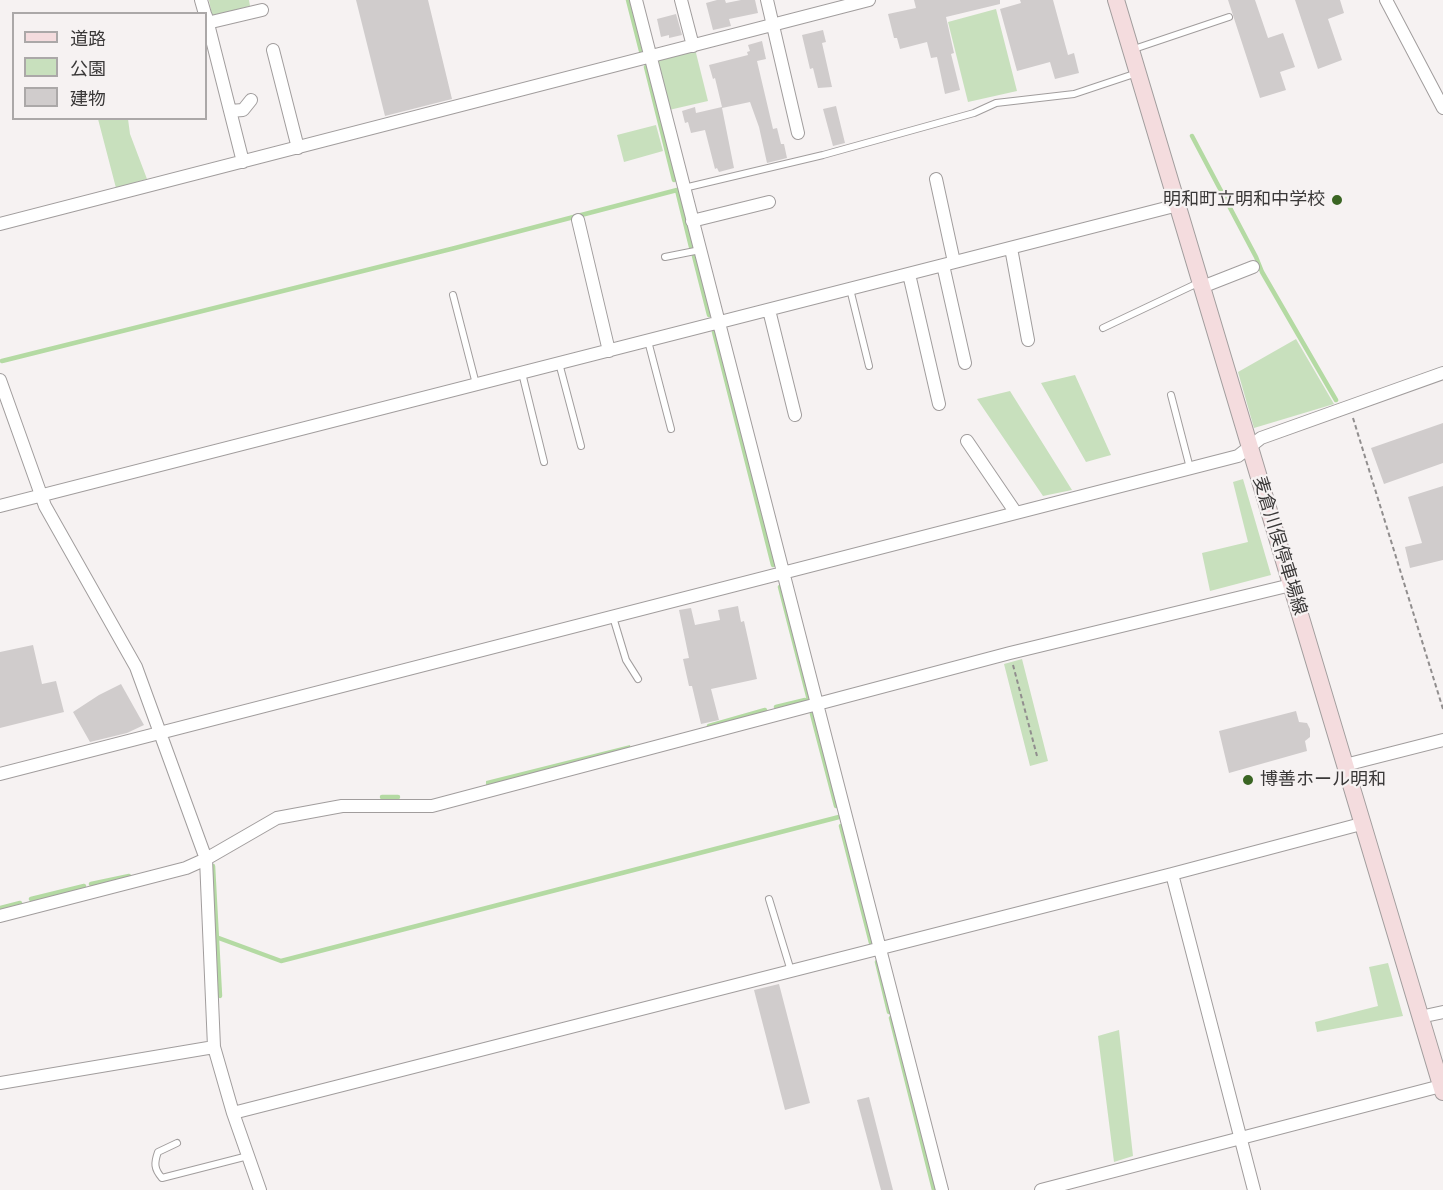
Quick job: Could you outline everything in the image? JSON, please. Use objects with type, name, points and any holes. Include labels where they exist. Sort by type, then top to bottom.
[{"type":"main road","name":"麦倉川俣停車場線","points":[[1116,0],[1442,1089]]},
{"type":"street","points":[[636,0],[942,1190]]},
{"type":"street","points":[[681,0],[693,46]]},
{"type":"street","points":[[767,0],[798,133]]},
{"type":"street","points":[[0,224],[869,0]]},
{"type":"street","points":[[1386,0],[1443,108]]},
{"type":"street","points":[[207,17],[262,10]]},
{"type":"street","points":[[207,25],[209,40],[243,162]]},
{"type":"street","points":[[273,50],[298,148]]},
{"type":"street","points":[[230,111],[243,110],[251,100]]},
{"type":"street","points":[[936,179],[965,363]]},
{"type":"street","points":[[692,221],[769,202]]},
{"type":"street","points":[[0,506],[1178,205]]},
{"type":"street","points":[[578,220],[609,351]]},
{"type":"street","points":[[1011,248],[1028,340]]},
{"type":"street","points":[[1201,285],[1253,267]]},
{"type":"street","points":[[909,274],[939,404]]},
{"type":"street","points":[[769,310],[795,415]]},
{"type":"street","points":[[0,774],[1238,456],[1261,438],[1443,373]]},
{"type":"street","points":[[0,380],[45,506],[136,667],[206,859],[214,1047],[233,1113],[260,1190]]},
{"type":"street","points":[[967,441],[1016,513]]},
{"type":"street","points":[[0,916],[186,868],[277,818],[342,806],[432,806],[1010,653],[1291,585]]},
{"type":"street","points":[[1346,765],[1443,740]]},
{"type":"street","points":[[233,1113],[1361,824]]},
{"type":"street","points":[[1172,874],[1254,1190]]},
{"type":"street","points":[[1420,1017],[1443,1012]]},
{"type":"street","points":[[0,1083],[214,1047]]},
{"type":"street","points":[[1041,1190],[1442,1089]]},
{"type":"lane","points":[[1131,50],[1229,17]]},
{"type":"lane","points":[[684,188],[823,155],[974,113],[996,103],[1074,94],[1137,73]]},
{"type":"lane","points":[[665,257],[700,250]]},
{"type":"lane","points":[[1102,328],[1201,285]]},
{"type":"lane","points":[[850,289],[869,366]]},
{"type":"lane","points":[[453,295],[476,384]]},
{"type":"lane","points":[[648,340],[671,429]]},
{"type":"lane","points":[[559,363],[581,446]]},
{"type":"lane","points":[[522,373],[544,462]]},
{"type":"lane","points":[[1171,395],[1190,468]]},
{"type":"lane","points":[[613,617],[626,660],[638,679]]},
{"type":"lane","points":[[770,898],[791,971]]},
{"type":"lane","points":[[177,1143],[158,1152],[154,1161],[156,1172],[162,1178],[248,1156]]},
{"type":"path","points":[[1349,406],[1443,710]]},
{"type":"path","points":[[1010,653],[1037,756]]},
{"type":"green space","points":[[209,0],[249,0],[250,6],[212,16]]},
{"type":"green space","points":[[996,9],[1017,91],[968,102],[948,22]]},
{"type":"green space","points":[[695,49],[708,101],[669,110],[658,63],[659,58]]},
{"type":"green space","points":[[98,120],[128,120],[130,134],[147,179],[116,188]]},
{"type":"green space","points":[[656,125],[663,151],[624,162],[617,135]]},
{"type":"green space","points":[[1296,339],[1334,404],[1254,428],[1238,372]]},
{"type":"green space","points":[[1075,375],[1111,455],[1086,462],[1041,383]]},
{"type":"green space","points":[[1010,391],[1072,490],[1043,496],[977,399]]},
{"type":"green space","points":[[1243,479],[1271,575],[1210,591],[1202,553],[1248,542],[1233,482]]},
{"type":"green space","points":[[1022,659],[1048,761],[1030,766],[1004,664]]},
{"type":"green space","points":[[1388,963],[1403,1016],[1317,1032],[1315,1022],[1378,1006],[1369,967]]},
{"type":"green space","points":[[1119,1030],[1133,1156],[1114,1162],[1098,1036]]},
{"type":"shaded area","points":[[630,745],[631,750],[486,785],[486,781]]},
{"type":"building","points":[[356,0],[428,0],[452,99],[385,116]]},
{"type":"building","points":[[725,0],[726,3],[755,0],[758,13],[729,19],[731,26],[713,30],[706,3]]},
{"type":"building","points":[[914,0],[1000,0],[1000,4],[946,17],[954,53],[951,54],[960,90],[945,94],[937,57],[931,58],[927,42],[900,49],[897,38],[894,38],[888,14],[916,8]]},
{"type":"building","points":[[1020,0],[1053,0],[1068,55],[1074,53],[1079,73],[1055,79],[1050,62],[1017,71],[1000,9],[1021,3]]},
{"type":"building","points":[[1228,0],[1255,0],[1268,38],[1283,33],[1295,67],[1280,72],[1286,90],[1260,98]]},
{"type":"building","points":[[1295,0],[1340,0],[1344,13],[1328,19],[1342,60],[1318,69]]},
{"type":"building","points":[[676,14],[682,35],[661,37],[657,19]]},
{"type":"building","points":[[823,30],[826,42],[822,43],[832,87],[818,88],[813,68],[810,69],[802,35]]},
{"type":"building","points":[[762,41],[766,59],[757,61],[773,129],[777,128],[787,158],[767,163],[759,127],[750,102],[722,108],[734,168],[719,172],[717,168],[715,169],[705,130],[691,133],[682,111],[695,107],[696,113],[722,107],[715,78],[713,79],[709,65],[748,55],[747,52],[750,51],[748,45]]},
{"type":"building","points":[[836,106],[845,143],[833,146],[823,109]]},
{"type":"building","points":[[1443,423],[1443,463],[1384,484],[1371,448]]},
{"type":"building","points":[[1443,486],[1443,560],[1410,568],[1405,547],[1422,543],[1408,497]]},
{"type":"building","points":[[738,606],[741,622],[744,621],[757,679],[711,689],[719,720],[701,724],[683,659],[689,658],[679,610],[691,608],[695,625],[720,620],[718,610]]},
{"type":"building","points":[[33,645],[42,684],[56,681],[64,712],[0,728],[0,652]]},
{"type":"building","points":[[121,684],[144,725],[127,733],[90,742],[73,712]]},
{"type":"building","points":[[1296,711],[1299,722],[1307,723],[1310,729],[1310,737],[1305,741],[1307,751],[1229,773],[1219,731]]},
{"type":"building","points":[[779,984],[810,1103],[785,1110],[754,990]]},
{"type":"building","points":[[869,1097],[893,1190],[881,1190],[857,1100]]},
{"type":"waterway","points":[[628,0],[641,51]]},
{"type":"waterway","points":[[646,67],[674,180]]},
{"type":"waterway","points":[[1192,136],[1262,272],[1336,400]]},
{"type":"waterway","points":[[2,361],[677,190],[691,247]]},
{"type":"waterway","points":[[694,256],[709,315]]},
{"type":"waterway","points":[[714,332],[773,565]]},
{"type":"waterway","points":[[780,587],[809,700]]},
{"type":"waterway","points":[[776,707],[805,700]]},
{"type":"waterway","points":[[709,726],[765,710]]},
{"type":"waterway","points":[[812,714],[836,806]]},
{"type":"waterway","points":[[382,797],[398,797]]},
{"type":"waterway","points":[[216,937],[281,961],[839,817]]},
{"type":"waterway","points":[[841,826],[871,943]]},
{"type":"waterway","points":[[213,866],[220,996]]},
{"type":"waterway","points":[[91,884],[129,876]]},
{"type":"waterway","points":[[31,899],[84,886]]},
{"type":"waterway","points":[[0,908],[20,903]]},
{"type":"waterway","points":[[877,962],[889,1012]]},
{"type":"waterway","points":[[891,1018],[934,1190]]},
{"type":"place","name":"明和町立明和中学校","points":[[1337,200]]},
{"type":"place","name":"博善ホール明和","points":[[1248,780]]}]
